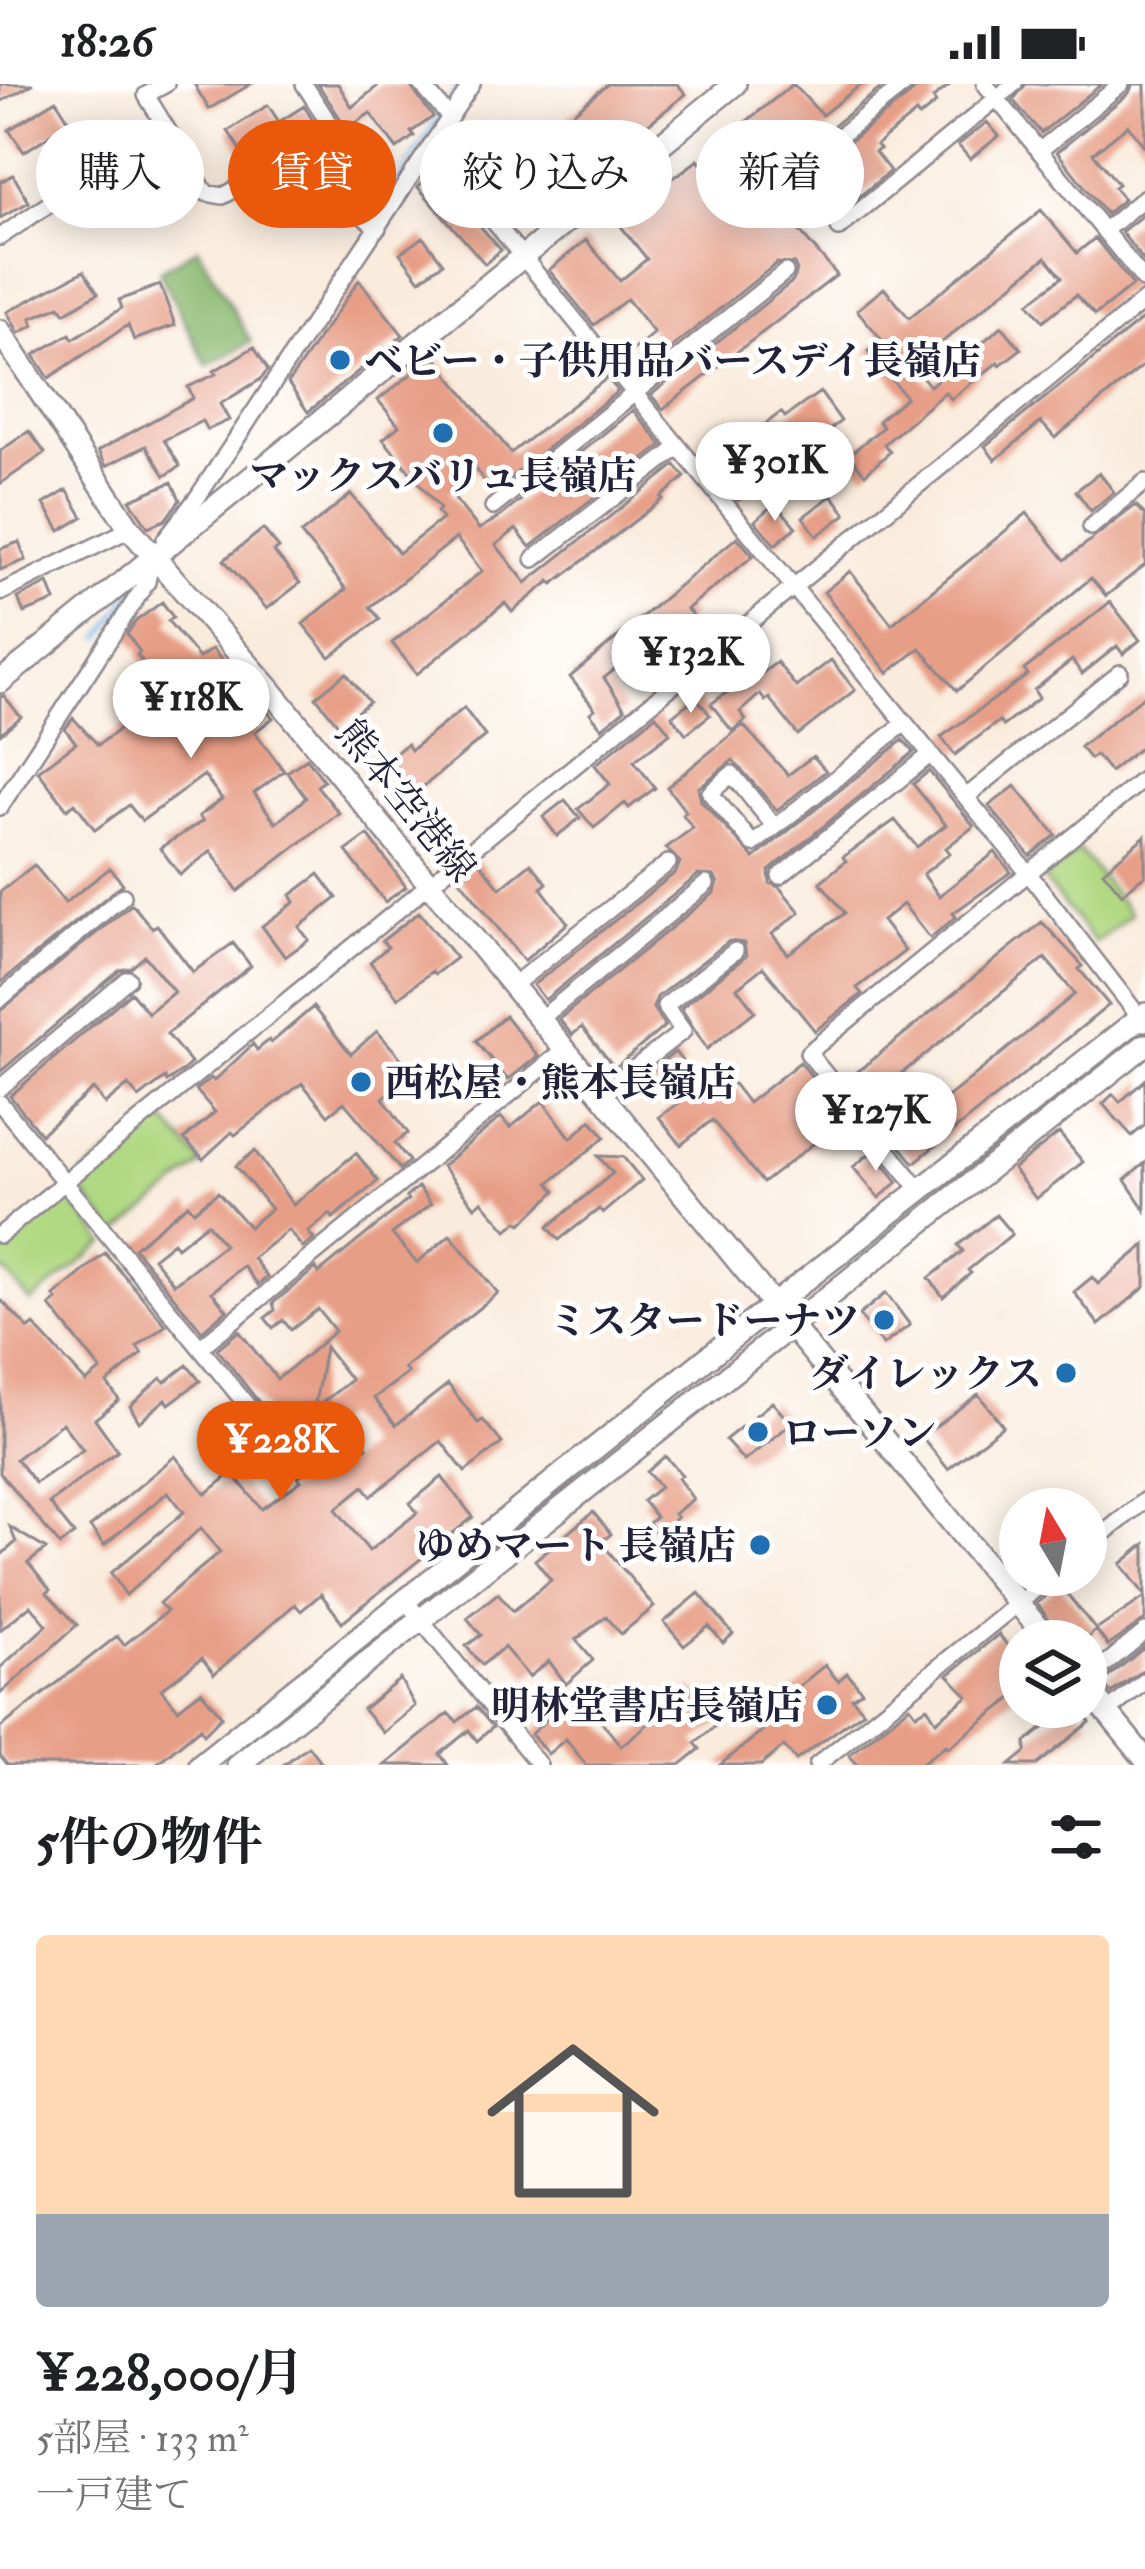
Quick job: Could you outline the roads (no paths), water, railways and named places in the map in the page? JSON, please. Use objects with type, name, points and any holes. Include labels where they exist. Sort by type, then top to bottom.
[{"type":"main road","points":[[0,682],[735,84]]},
{"type":"main road","name":"熊本空港線","points":[[4,346],[130,529],[283,704],[1032,1620]]},
{"type":"main road","points":[[200,1765],[772,1306],[1143,1019]]},
{"type":"main road","points":[[238,1765],[1145,1045]]},
{"type":"main road","points":[[1107,1712],[1145,1760]]},
{"type":"street","points":[[159,120],[146,95],[166,84]]},
{"type":"street","points":[[304,84],[327,120]]},
{"type":"street","points":[[421,84],[450,118],[472,84]]},
{"type":"street","points":[[860,120],[905,84]]},
{"type":"street","points":[[985,84],[1145,280]]},
{"type":"street","points":[[864,208],[1014,84]]},
{"type":"street","points":[[1039,151],[1120,84]]},
{"type":"street","points":[[396,200],[420,162]]},
{"type":"street","points":[[1104,230],[1145,197]]},
{"type":"street","points":[[0,237],[36,213]]},
{"type":"street","points":[[0,807],[147,582],[152,555],[197,498],[378,228]]},
{"type":"street","points":[[500,228],[1030,874],[1143,1019]]},
{"type":"street","points":[[494,507],[785,272]]},
{"type":"street","points":[[0,1235],[1145,300]]},
{"type":"street","points":[[534,559],[680,447]]},
{"type":"street","points":[[1091,527],[1145,482]]},
{"type":"street","points":[[0,593],[130,529]]},
{"type":"street","points":[[966,797],[1120,673]]},
{"type":"street","points":[[775,827],[733,774],[710,793],[753,844],[775,827],[905,723]]},
{"type":"street","points":[[780,876],[931,754]]},
{"type":"street","points":[[921,1191],[808,1053],[1145,778]]},
{"type":"street","points":[[512,986],[668,862]]},
{"type":"street","points":[[539,1020],[706,884]]},
{"type":"street","points":[[0,998],[123,896]]},
{"type":"street","points":[[600,1095],[683,1030],[665,1006],[735,951]]},
{"type":"street","points":[[0,1088],[128,979]]},
{"type":"street","points":[[202,1346],[564,1050]]},
{"type":"street","points":[[4,1115],[65,1182],[268,1431]]},
{"type":"street","points":[[1107,1531],[1145,1500]]},
{"type":"street","points":[[817,1765],[1028,1596]]},
{"type":"street","points":[[405,1600],[539,1765]]},
{"type":"street","points":[[1107,1665],[1145,1632]]},
{"type":"street","points":[[1107,1712],[1145,1681]]},
{"type":"waterway","points":[[448,104],[461,84]]},
{"type":"waterway","points":[[396,183],[441,114]]},
{"type":"waterway","points":[[101,638],[138,582]]},
{"type":"place","name":"ベビー・子供用品バースデイ長嶺店","points":[[340,360]]},
{"type":"place","name":"マックスバリュ長嶺店","points":[[443,433]]},
{"type":"place","name":"西松屋・熊本長嶺店","points":[[361,1082]]},
{"type":"place","name":"ミスタードーナツ","points":[[884,1320]]},
{"type":"place","name":"ダイレックス","points":[[1066,1373]]},
{"type":"place","name":"ローソン","points":[[758,1432]]},
{"type":"place","name":"ゆめマート 長嶺店","points":[[760,1545]]},
{"type":"place","name":"明林堂書店長嶺店","points":[[827,1705]]}]
